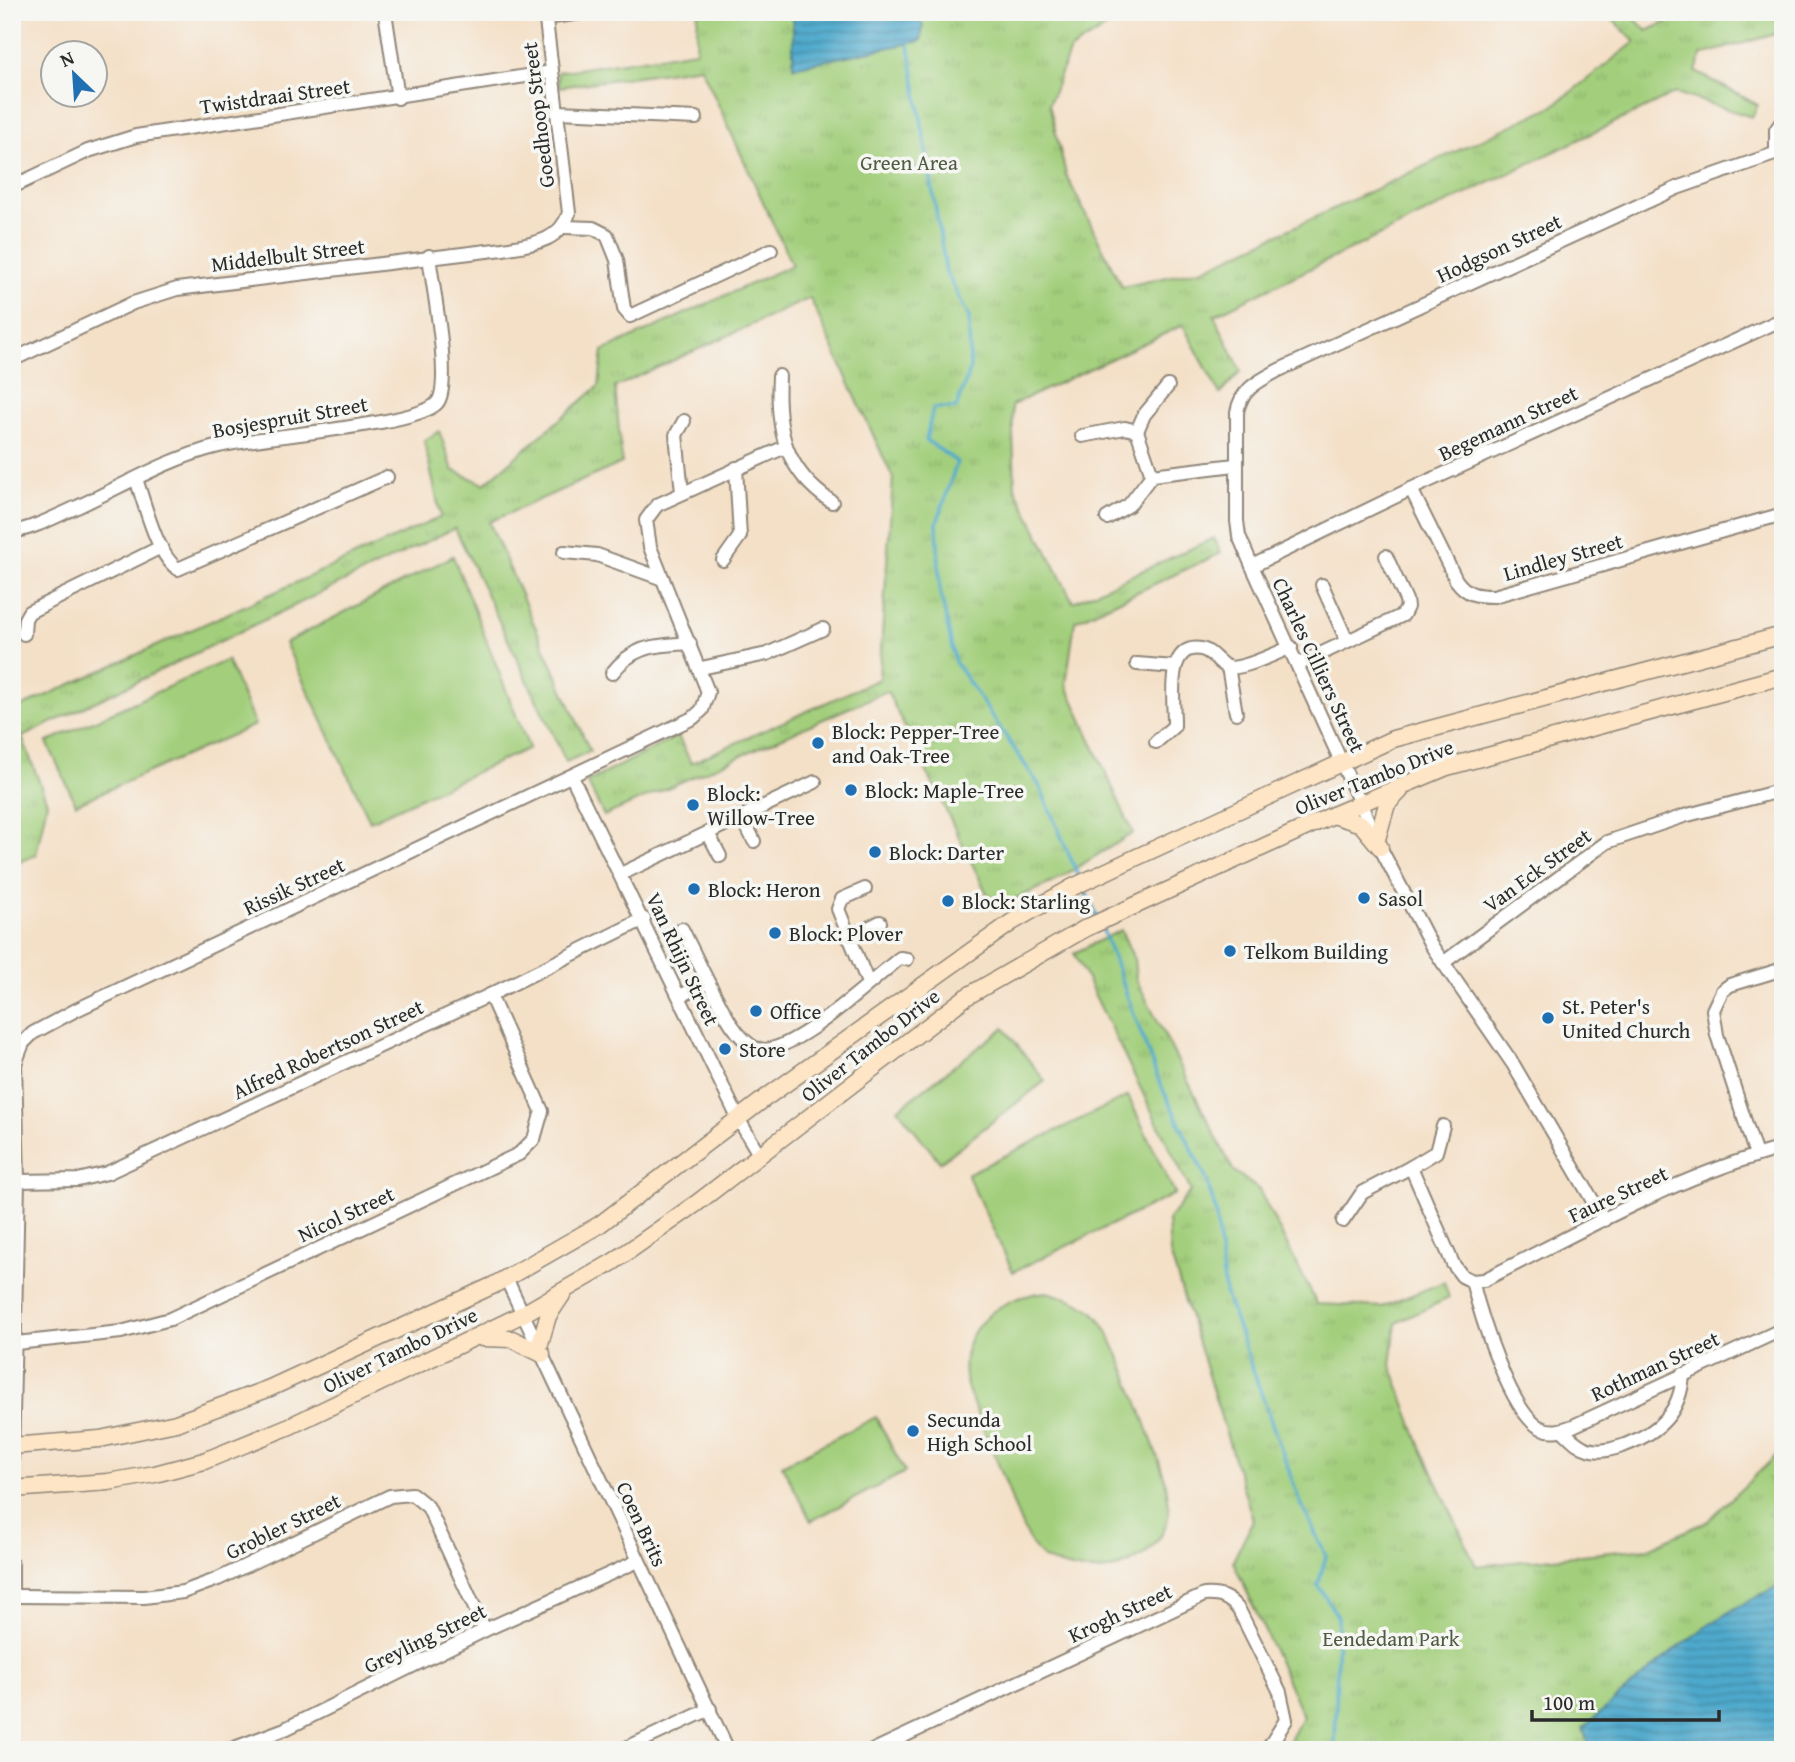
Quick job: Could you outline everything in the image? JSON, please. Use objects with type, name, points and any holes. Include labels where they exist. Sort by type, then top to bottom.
[{"type":"street","points":[[385,12],[398,98]]},
{"type":"street","points":[[545,15],[588,12]]},
{"type":"street","name":"Goedhoop Street","points":[[545,15],[569,213],[564,227]]},
{"type":"street","name":"Twistdraai Street","points":[[12,187],[88,151],[136,136],[398,98],[552,72]]},
{"type":"street","points":[[558,112],[696,118]]},
{"type":"street","points":[[1779,152],[1776,130],[1783,120]]},
{"type":"street","name":"Hodgson Street","points":[[1240,397],[1251,386],[1279,370],[1665,193],[1779,152]]},
{"type":"street","points":[[564,227],[593,228],[607,235],[617,260],[624,309],[630,316],[771,250]]},
{"type":"street","name":"Middelbult Street","points":[[12,360],[133,303],[177,289],[531,244],[548,239],[564,227]]},
{"type":"street","name":"Bosjespruit Street","points":[[12,532],[46,521],[179,459],[219,446],[393,419],[431,409],[440,401],[445,378],[429,256]]},
{"type":"street","name":"Begemann Street","points":[[1252,566],[1411,489],[1783,319]]},
{"type":"street","points":[[779,376],[778,422],[785,447],[805,480],[832,502]]},
{"type":"street","points":[[1152,475],[1137,431],[1143,415],[1168,386]]},
{"type":"street","name":"Charles Cilliers Street","points":[[1240,397],[1235,421],[1239,536],[1252,566],[1379,844],[1443,963],[1519,1074],[1604,1220]]},
{"type":"street","points":[[684,421],[676,435],[682,492],[785,447]]},
{"type":"street","points":[[1082,436],[1125,428],[1137,431]]},
{"type":"street","points":[[1107,518],[1129,505],[1152,475],[1235,466]]},
{"type":"street","points":[[723,560],[740,536],[736,468]]},
{"type":"street","points":[[136,479],[161,548],[172,565],[178,569],[187,568],[387,477]]},
{"type":"street","name":"Lindley Street","points":[[1411,489],[1456,580],[1463,590],[1473,596],[1493,596],[1783,514]]},
{"type":"street","name":"Rissik Street","points":[[18,1181],[15,1064],[23,1043],[33,1033],[125,986],[572,777],[693,718],[702,710],[708,692],[701,668],[646,533],[646,520],[657,505],[682,492]]},
{"type":"street","points":[[23,635],[24,620],[29,612],[161,548]]},
{"type":"street","points":[[564,552],[597,555],[663,579]]},
{"type":"street","points":[[1299,664],[1399,618],[1407,611],[1406,600],[1385,556]]},
{"type":"street","points":[[1322,585],[1347,641]]},
{"type":"street","points":[[701,668],[767,654],[823,629]]},
{"type":"street","name":"Oliver Tambo Drive","points":[[13,1446],[100,1439],[200,1415],[270,1388],[506,1278],[599,1225],[739,1121],[764,1099],[1012,922],[1073,887],[1343,762],[1394,740],[1465,718],[1783,635]]},
{"type":"street","points":[[611,673],[625,657],[637,651],[690,643]]},
{"type":"street","points":[[1156,742],[1174,726],[1175,667],[1184,655],[1192,650],[1202,649],[1228,667],[1240,666],[1291,647]]},
{"type":"street","points":[[1137,664],[1175,667]]},
{"type":"street","points":[[1228,667],[1236,713]]},
{"type":"street","name":"Oliver Tambo Drive","points":[[12,1489],[108,1482],[155,1474],[204,1461],[290,1426],[523,1314],[613,1262],[760,1156],[966,997],[1111,916],[1333,815],[1447,767],[1783,677]]},
{"type":"street","name":"Van Rhijn Street","points":[[572,777],[644,919],[739,1121],[760,1156]]},
{"type":"street","points":[[1379,844],[1387,804],[1419,779]]},
{"type":"street","points":[[621,874],[815,782]]},
{"type":"street","name":"Van Eck Street","points":[[1443,963],[1607,842],[1673,820],[1783,790]]},
{"type":"street","points":[[1333,815],[1360,824],[1379,844]]},
{"type":"street","points":[[742,817],[754,841]]},
{"type":"street","points":[[708,833],[720,856]]},
{"type":"street","points":[[865,888],[844,897],[838,904],[839,915],[868,983]]},
{"type":"street","name":"Alfred Robertson Street","points":[[18,1181],[78,1180],[107,1173],[490,995],[644,919]]},
{"type":"street","points":[[848,938],[880,922]]},
{"type":"street","points":[[682,929],[708,982],[740,1036],[758,1049],[771,1050],[819,1023],[900,958],[907,959]]},
{"type":"street","points":[[1756,1155],[1717,1035],[1713,1010],[1722,991],[1730,985],[1783,969]]},
{"type":"street","points":[[680,996],[708,982]]},
{"type":"street","name":"Nicol Street","points":[[16,1343],[121,1332],[170,1319],[519,1154],[534,1139],[542,1111],[490,995]]},
{"type":"street","points":[[1343,1221],[1362,1193],[1436,1152],[1443,1126]]},
{"type":"street","name":"Faure Street","points":[[1472,1281],[1484,1279],[1604,1220],[1756,1155],[1783,1148]]},
{"type":"street","points":[[1411,1167],[1452,1264],[1462,1276],[1472,1281]]},
{"type":"street","points":[[12,1462],[18,1181]]},
{"type":"street","name":"Coen Brits","points":[[506,1278],[728,1750]]},
{"type":"street","name":"Rothman Street","points":[[1472,1281],[1482,1322],[1503,1371],[1524,1411],[1543,1430],[1562,1430],[1783,1329]]},
{"type":"street","points":[[472,1339],[512,1339],[540,1350],[557,1299],[572,1286]]},
{"type":"street","points":[[1562,1430],[1577,1444],[1598,1451],[1639,1440],[1655,1431],[1673,1412],[1682,1394],[1683,1374]]},
{"type":"street","name":"Grobler Street","points":[[13,1596],[130,1597],[183,1592],[218,1579],[390,1496],[412,1493],[428,1507],[485,1630]]},
{"type":"street","name":"Greyling Street","points":[[229,1750],[285,1729],[485,1630],[638,1561]]},
{"type":"street","points":[[12,1565],[12,1612]]},
{"type":"street","name":"Krogh Street","points":[[874,1750],[1204,1595],[1217,1594],[1234,1603],[1239,1610],[1286,1710],[1286,1720],[1267,1750]]},
{"type":"street","points":[[622,1750],[709,1709]]},
{"type":"green space","name":"Green Area","points":[[698,12],[1131,12],[1070,50],[1049,104],[1066,175],[1122,287],[1204,269],[1553,106],[1635,42],[1606,12],[1628,12],[1647,31],[1689,12],[1783,12],[1783,32],[1701,55],[1696,72],[1758,105],[1752,117],[1676,93],[1214,315],[1241,371],[1220,394],[1183,325],[1012,405],[1015,488],[1073,602],[1214,538],[1221,553],[1075,621],[1066,684],[1133,833],[1053,882],[994,908],[887,691],[604,816],[587,782],[678,736],[691,763],[879,679],[893,478],[810,298],[615,387],[622,463],[489,522],[590,751],[566,762],[455,528],[22,737],[47,802],[36,855],[12,865],[12,711],[441,517],[424,441],[439,431],[453,470],[484,484],[599,386],[603,351],[792,265],[701,67],[559,87],[557,72],[696,51]]},
{"type":"green space","points":[[453,556],[529,748],[370,821],[285,643]]},
{"type":"green space","points":[[227,660],[255,725],[76,804],[47,742]]},
{"type":"green space","name":"Eendedam Park","points":[[1121,930],[1134,959],[1136,979],[1233,1170],[1259,1190],[1317,1304],[1382,1307],[1444,1282],[1449,1298],[1396,1323],[1391,1365],[1420,1445],[1476,1566],[1649,1548],[1708,1521],[1783,1449],[1783,1750],[1285,1750],[1303,1716],[1233,1561],[1253,1520],[1170,1253],[1168,1220],[1191,1191],[1074,953]]},
{"type":"green space","points":[[1004,1028],[1045,1081],[940,1162],[898,1109]]},
{"type":"green space","points":[[1128,1096],[1175,1194],[1013,1272],[967,1174]]},
{"type":"green space","points":[[1046,1292],[1084,1306],[1095,1314],[1104,1326],[1134,1392],[1165,1479],[1169,1510],[1161,1534],[1143,1555],[1118,1567],[1090,1571],[1068,1567],[1045,1559],[1035,1549],[1018,1516],[967,1386],[965,1359],[969,1343],[986,1317],[1014,1300]]},
{"type":"green space","points":[[876,1417],[905,1472],[811,1521],[782,1465]]},
{"type":"water","points":[[793,12],[913,12],[923,25],[921,41],[793,67]]},
{"type":"water","points":[[1783,1585],[1783,1750],[1590,1750],[1583,1728],[1628,1688],[1703,1629],[1756,1597]]},
{"type":"waterway","points":[[909,45],[946,272],[969,317],[970,370],[956,408],[933,408],[926,440],[957,462],[937,523],[940,590],[955,662],[1039,785],[1080,880]]},
{"type":"waterway","points":[[1083,887],[1098,918]]},
{"type":"waterway","points":[[1101,925],[1158,1079],[1206,1178],[1215,1208],[1225,1292],[1299,1499],[1326,1556],[1318,1585],[1338,1617],[1335,1750]]},
{"type":"place","name":"Block: Pepper-Tree and Oak-Tree","points":[[818,743]]},
{"type":"place","name":"Block: Maple-Tree","points":[[851,790]]},
{"type":"place","name":"Block: Willow-Tree","points":[[693,805]]},
{"type":"place","name":"Block: Darter","points":[[875,852]]},
{"type":"place","name":"Block: Heron","points":[[694,889]]},
{"type":"place","name":"Sasol","points":[[1364,898]]},
{"type":"place","name":"Block: Starling","points":[[948,901]]},
{"type":"place","name":"Block: Plover","points":[[775,933]]},
{"type":"place","name":"Telkom Building","points":[[1230,951]]},
{"type":"place","name":"Office","points":[[756,1011]]},
{"type":"place","name":"St. Peter's United Church","points":[[1548,1018]]},
{"type":"place","name":"Store","points":[[725,1049]]},
{"type":"place","name":"Secunda High School","points":[[913,1431]]}]
